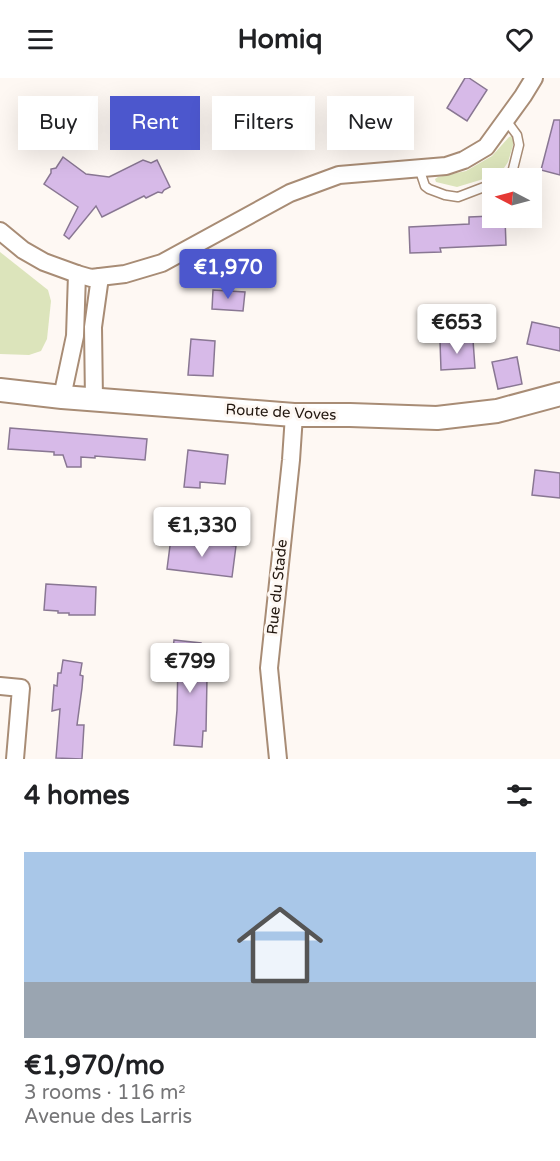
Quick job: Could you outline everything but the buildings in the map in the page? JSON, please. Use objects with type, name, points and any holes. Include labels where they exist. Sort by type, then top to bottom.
[{"type":"street","points":[[0,231],[23,250],[44,262],[89,276],[124,274],[162,263],[290,193],[339,175],[446,166],[464,160],[486,147],[534,78]]},
{"type":"street","points":[[62,398],[89,276]]},
{"type":"street","points":[[89,276],[93,327],[94,400]]},
{"type":"street","name":"Route de Voves","points":[[0,390],[62,398],[294,415],[437,418],[497,411],[560,394]]},
{"type":"street","name":"Rue du Stade","points":[[278,759],[269,668],[294,415]]},
{"type":"street","points":[[0,686],[21,688],[15,759]]},
{"type":"lane","points":[[506,120],[517,135],[519,145],[513,168]]},
{"type":"lane","points":[[418,168],[425,186],[445,195],[458,197],[482,188]]},
{"type":"green space","points":[[512,136],[514,142],[504,168],[482,168],[482,179],[457,187],[436,182],[435,179],[438,177],[466,171],[492,156]]},
{"type":"green space","points":[[0,252],[48,290],[51,301],[47,339],[41,351],[29,355],[0,354]]}]
